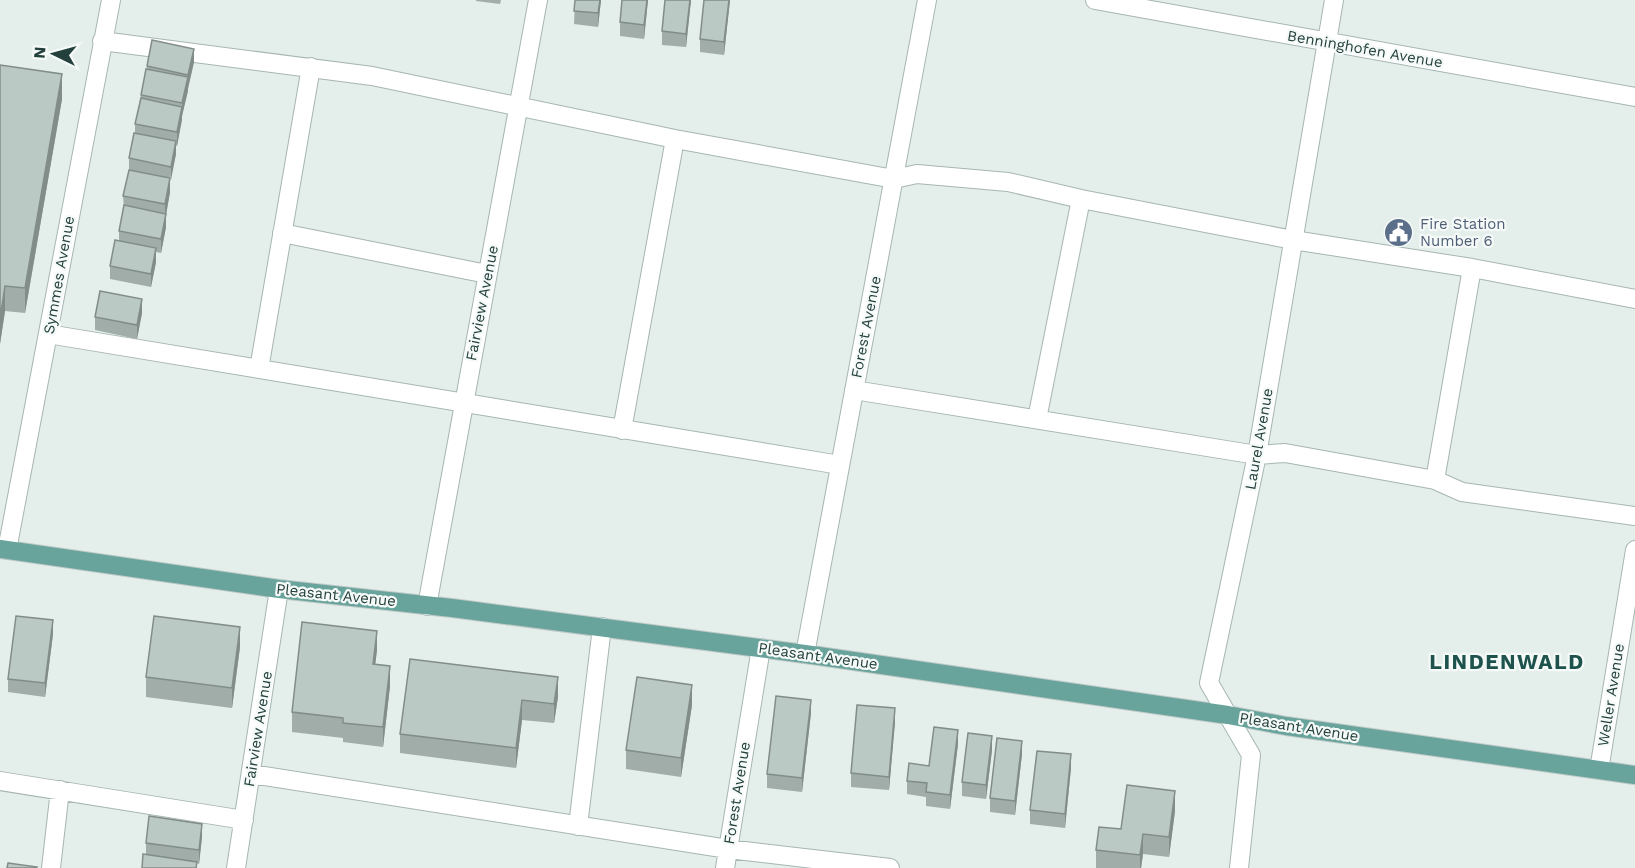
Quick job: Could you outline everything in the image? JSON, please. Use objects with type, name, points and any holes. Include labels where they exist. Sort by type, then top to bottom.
[{"type":"main road","name":"Pleasant Avenue","points":[[4,550],[279,589],[603,627],[805,654],[1286,726],[1635,775]]},
{"type":"street","name":"Symmes Avenue","points":[[4,550],[48,334],[111,0]]},
{"type":"street","name":"Fairview Avenue","points":[[427,606],[538,0]]},
{"type":"street","name":"Forest Avenue","points":[[805,654],[927,0]]},
{"type":"street","name":"Benninghofen Avenue","points":[[1095,0],[1635,97]]},
{"type":"street","name":"Laurel Avenue","points":[[1239,868],[1251,755],[1209,683],[1257,455],[1334,0]]},
{"type":"street","points":[[102,41],[372,76],[675,139],[894,179],[917,174],[1008,182],[1081,199],[1293,240],[1472,268],[1635,299]]},
{"type":"street","points":[[258,369],[311,67]]},
{"type":"street","points":[[622,430],[675,139]]},
{"type":"street","points":[[1037,420],[1081,199]]},
{"type":"street","points":[[282,233],[487,274]]},
{"type":"street","points":[[1435,480],[1472,268]]},
{"type":"street","points":[[48,334],[840,465]]},
{"type":"street","points":[[854,390],[1257,455],[1285,453],[1435,480],[1462,492],[1635,516]]},
{"type":"street","name":"Weller Avenue","points":[[1599,770],[1635,550]]},
{"type":"street","name":"Fairview Avenue","points":[[236,868],[279,589]]},
{"type":"street","points":[[578,826],[603,627]]},
{"type":"street","name":"Forest Avenue","points":[[725,868],[760,648]]},
{"type":"street","points":[[251,774],[728,849],[890,868]]},
{"type":"street","points":[[0,781],[244,820]]},
{"type":"street","points":[[51,868],[60,790]]},
{"type":"building","points":[[575,0],[600,0],[598,13],[574,11]]},
{"type":"building","points":[[622,0],[647,0],[644,25],[620,22]]},
{"type":"building","points":[[665,0],[690,0],[686,34],[662,31]]},
{"type":"building","points":[[704,0],[729,0],[724,42],[700,39]]},
{"type":"building","points":[[152,40],[194,49],[188,75],[147,66]]},
{"type":"building","points":[[0,65],[62,74],[25,288],[5,286],[0,319]]},
{"type":"building","points":[[146,69],[188,77],[182,103],[141,95]]},
{"type":"building","points":[[141,98],[182,107],[177,132],[135,124]]},
{"type":"building","points":[[134,133],[176,141],[171,167],[129,158]]},
{"type":"building","points":[[129,170],[170,178],[165,204],[123,196]]},
{"type":"building","points":[[124,205],[166,214],[161,239],[119,231]]},
{"type":"building","points":[[115,240],[156,248],[151,274],[110,266]]},
{"type":"building","points":[[100,291],[142,299],[137,325],[95,317]]},
{"type":"building","points":[[16,616],[53,620],[45,683],[8,679]]},
{"type":"building","points":[[154,616],[240,627],[232,688],[146,677]]},
{"type":"building","points":[[302,622],[377,631],[373,664],[390,666],[383,727],[343,723],[343,718],[292,712]]},
{"type":"building","points":[[410,659],[558,677],[554,704],[522,700],[516,748],[400,734]]},
{"type":"building","points":[[637,677],[692,685],[681,758],[626,750]]},
{"type":"building","points":[[776,696],[811,700],[802,778],[767,774]]},
{"type":"building","points":[[857,705],[895,708],[889,777],[851,773]]},
{"type":"building","points":[[934,727],[958,730],[950,795],[926,792],[927,783],[907,781],[909,763],[929,766]]},
{"type":"building","points":[[968,733],[992,736],[986,785],[962,782]]},
{"type":"building","points":[[997,738],[1022,741],[1015,801],[990,798]]},
{"type":"building","points":[[1037,751],[1071,754],[1065,814],[1030,810]]},
{"type":"building","points":[[1127,785],[1175,791],[1169,837],[1143,834],[1140,855],[1096,850],[1099,827],[1121,829]]},
{"type":"building","points":[[149,816],[202,824],[199,850],[146,843]]},
{"type":"building","points":[[143,854],[197,862],[196,868],[142,868]]},
{"type":"building","points":[[8,863],[37,867],[7,868]]},
{"type":"place","name":"Fire Station Number 6","points":[[1399,233]]},
{"type":"district","name":"LINDENWALD","points":[[1507,662]]}]
